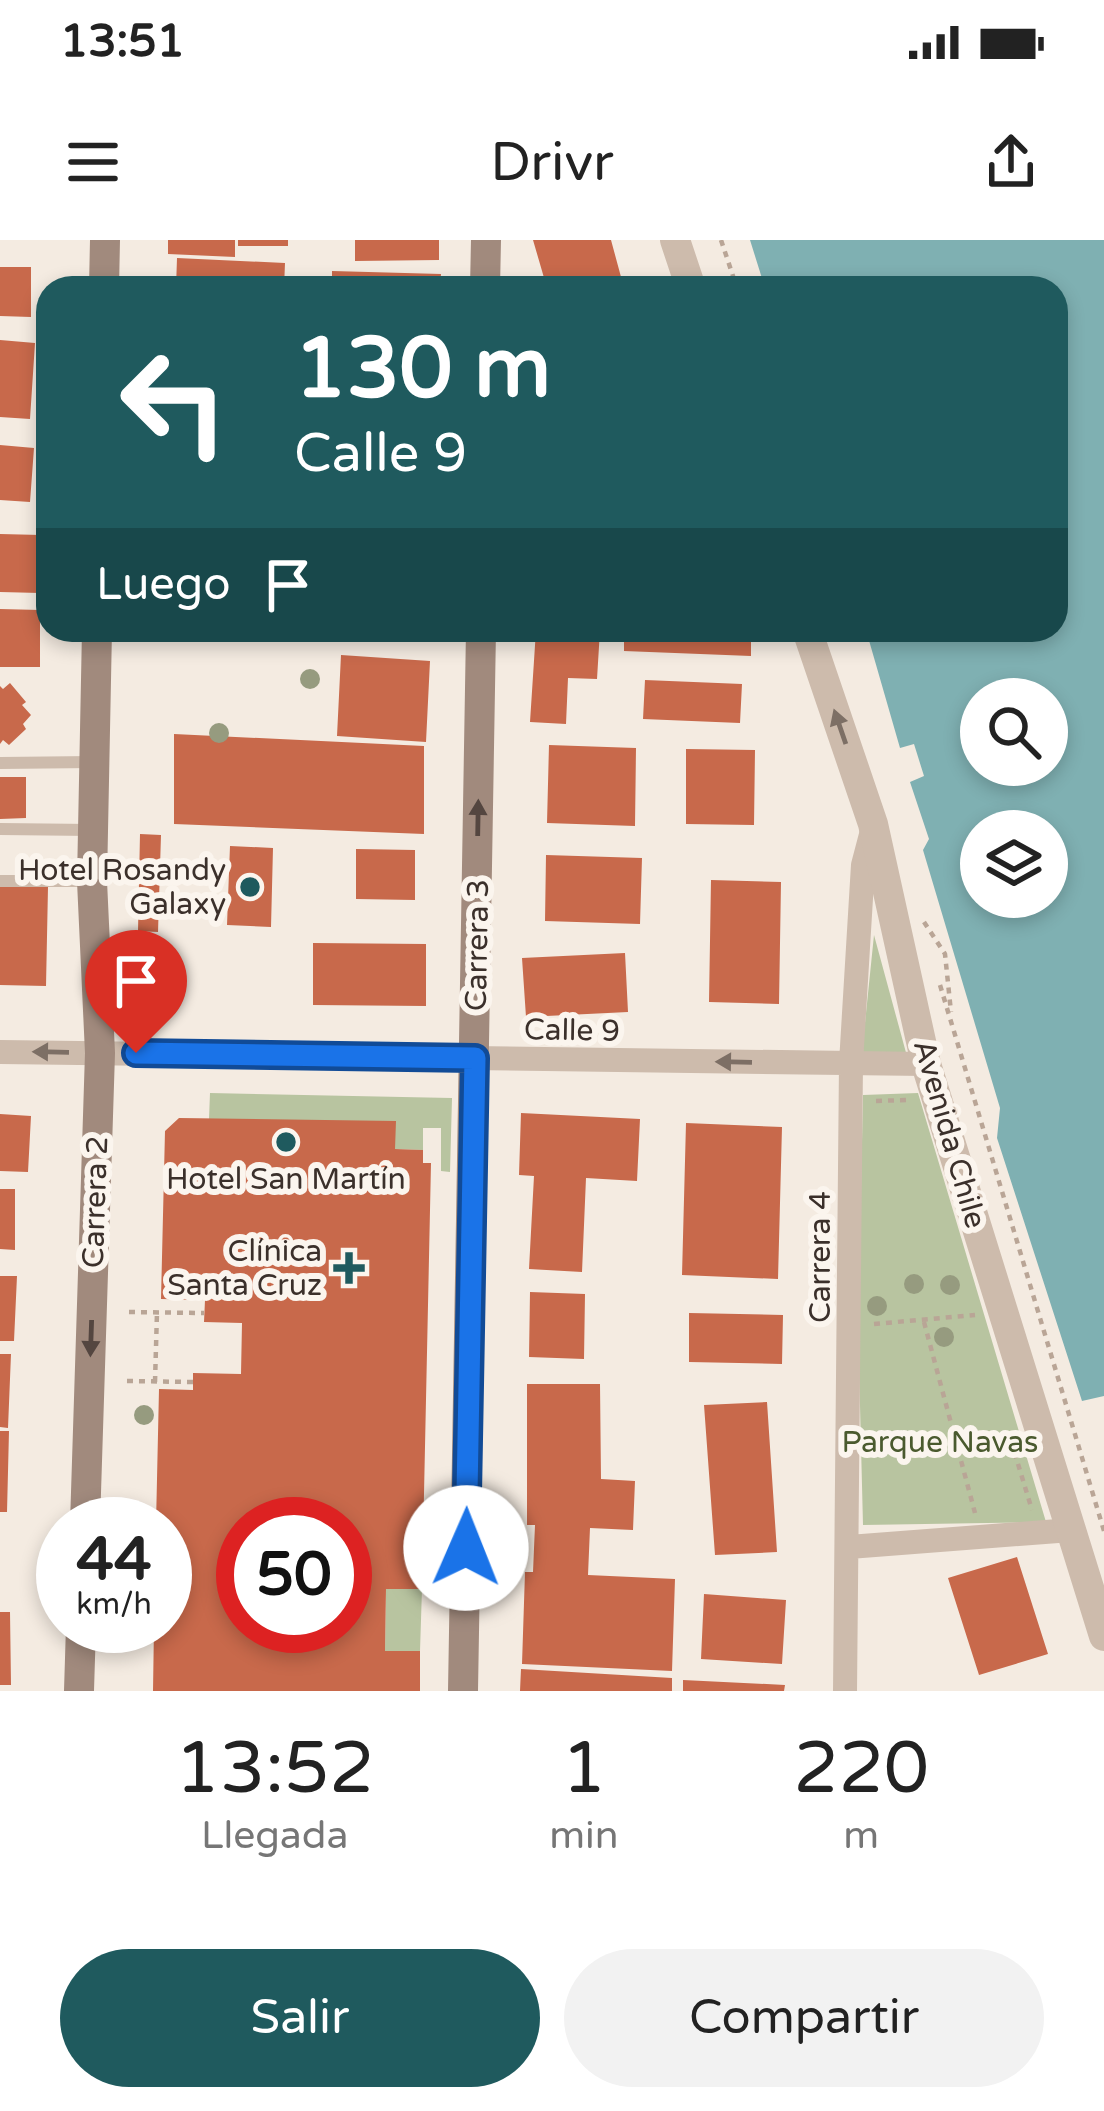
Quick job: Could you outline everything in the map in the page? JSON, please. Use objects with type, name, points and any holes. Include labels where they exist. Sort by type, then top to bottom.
[{"type":"main road","points":[[104,276],[105,240]]},
{"type":"main road","points":[[485,276],[486,240]]},
{"type":"main road","name":"Carrera 2","points":[[86,1497],[100,1053],[92,881],[97,642]]},
{"type":"main road","name":"Carrera 3","points":[[463,1691],[481,642]]},
{"type":"main road","points":[[79,1691],[81,1653]]},
{"type":"street","points":[[675,240],[687,276]]},
{"type":"street","name":"Avenida Chile","points":[[811,642],[874,824],[926,1064],[1104,1636]]},
{"type":"street","name":"Carrera 4","points":[[845,1691],[851,1063],[863,865],[874,824]]},
{"type":"street","name":"Calle 9","points":[[0,1052],[926,1064]]},
{"type":"street","points":[[849,1547],[1071,1530]]},
{"type":"lane","points":[[0,763],[94,762]]},
{"type":"lane","points":[[0,829],[93,830]]},
{"type":"lane","points":[[0,881],[92,881]]},
{"type":"path","points":[[722,240],[733,276]]},
{"type":"path","points":[[928,946],[916,908],[945,954],[952,1023]]},
{"type":"path","points":[[940,985],[1104,1531]]},
{"type":"path","points":[[875,1101],[910,1100]]},
{"type":"path","points":[[129,1312],[204,1313]]},
{"type":"path","points":[[155,1382],[157,1312]]},
{"type":"path","points":[[869,1324],[975,1316]]},
{"type":"path","points":[[924,1322],[976,1519]]},
{"type":"path","points":[[127,1381],[193,1382]]},
{"type":"green space","points":[[874,935],[908,1060],[861,1062]]},
{"type":"green space","points":[[210,1093],[452,1098],[450,1172],[441,1171],[441,1128],[423,1128],[423,1150],[395,1149],[209,1119]]},
{"type":"green space","name":"Parque Navas","points":[[918,1093],[1046,1522],[863,1525],[858,1326],[863,1095]]},
{"type":"green space","points":[[386,1589],[422,1589],[420,1651],[385,1651]]},
{"type":"water","points":[[750,240],[1104,240],[1104,1396],[1082,1401],[997,1138],[1000,1108],[923,850],[929,839],[910,782],[924,776],[914,744],[900,748],[869,642],[1068,642],[1068,276],[761,276]]},
{"type":"building","points":[[168,240],[235,240],[235,257],[168,254]]},
{"type":"building","points":[[238,240],[288,240],[288,246],[238,246]]},
{"type":"building","points":[[355,240],[439,240],[439,260],[355,261]]},
{"type":"building","points":[[533,240],[611,240],[621,276],[544,276]]},
{"type":"building","points":[[177,258],[285,263],[284,276],[176,276]]},
{"type":"building","points":[[0,267],[31,267],[31,317],[0,316]]},
{"type":"building","points":[[332,271],[441,274],[441,276],[332,276]]},
{"type":"building","points":[[0,340],[35,343],[30,419],[0,417]]},
{"type":"building","points":[[0,445],[34,448],[30,502],[0,500]]},
{"type":"building","points":[[0,534],[36,535],[36,593],[0,592]]},
{"type":"building","points":[[0,609],[36,610],[40,667],[0,667]]},
{"type":"building","points":[[535,642],[599,642],[597,679],[568,678],[566,724],[530,722]]},
{"type":"building","points":[[624,642],[751,642],[751,656],[624,651]]},
{"type":"building","points":[[341,655],[430,661],[426,742],[337,736]]},
{"type":"building","points":[[645,680],[742,684],[740,723],[643,719]]},
{"type":"building","points":[[10,683],[31,715],[23,724],[26,729],[9,745],[3,740],[0,744],[0,686],[3,689]]},
{"type":"building","points":[[174,734],[424,746],[424,834],[174,824]]},
{"type":"building","points":[[549,745],[636,748],[635,826],[547,823]]},
{"type":"building","points":[[686,749],[755,750],[754,825],[686,824]]},
{"type":"building","points":[[0,777],[26,777],[26,818],[0,819]]},
{"type":"building","points":[[140,834],[161,835],[158,932],[138,931]]},
{"type":"building","name":"Hotel Rosandy Galaxy","points":[[230,846],[273,848],[271,927],[227,925]]},
{"type":"building","points":[[356,849],[415,850],[415,900],[356,899]]},
{"type":"building","points":[[546,855],[642,858],[640,924],[545,921]]},
{"type":"building","points":[[711,880],[781,882],[779,1004],[709,1002]]},
{"type":"building","points":[[0,885],[48,887],[46,986],[0,985]]},
{"type":"building","points":[[313,943],[426,944],[426,1006],[313,1005]]},
{"type":"building","points":[[625,953],[628,1012],[526,1017],[522,958]]},
{"type":"building","points":[[521,1113],[640,1119],[637,1181],[586,1178],[582,1272],[529,1269],[534,1176],[519,1175]]},
{"type":"building","points":[[0,1114],[31,1116],[28,1172],[0,1171]]},
{"type":"building","points":[[179,1118],[396,1121],[395,1149],[423,1150],[423,1163],[431,1163],[422,1589],[386,1589],[385,1651],[420,1651],[420,1691],[153,1691],[154,1653],[192,1653],[192,1497],[157,1497],[159,1389],[193,1390],[193,1373],[241,1374],[242,1323],[204,1322],[205,1300],[161,1299],[165,1131]]},
{"type":"building","points":[[686,1123],[782,1127],[778,1279],[682,1275]]},
{"type":"building","points":[[0,1189],[15,1189],[15,1250],[0,1249]]},
{"type":"building","points":[[0,1276],[17,1276],[14,1341],[0,1341]]},
{"type":"building","points":[[530,1292],[585,1294],[584,1359],[529,1357]]},
{"type":"building","points":[[689,1313],[783,1315],[782,1364],[689,1362]]},
{"type":"building","points":[[0,1354],[11,1354],[8,1428],[0,1427]]},
{"type":"building","points":[[527,1384],[600,1384],[601,1479],[635,1481],[633,1530],[590,1528],[588,1575],[675,1579],[672,1671],[522,1664],[525,1572],[533,1572],[535,1525],[527,1525]]},
{"type":"building","points":[[767,1402],[777,1552],[715,1555],[704,1405]]},
{"type":"building","points":[[0,1431],[9,1431],[7,1512],[0,1512]]},
{"type":"building","points":[[1017,1557],[1048,1654],[979,1675],[948,1578]]},
{"type":"building","points":[[704,1594],[786,1600],[782,1664],[701,1659]]},
{"type":"building","points":[[0,1612],[10,1612],[11,1685],[0,1685]]},
{"type":"building","points":[[521,1669],[672,1678],[672,1691],[520,1691]]},
{"type":"building","points":[[683,1680],[785,1685],[784,1691],[683,1691]]},
{"type":"place","name":"Hotel Rosandy Galaxy","points":[[250,887]]},
{"type":"place","name":"Hotel San Martín","points":[[286,1142]]},
{"type":"place","name":"Clínica Santa Cruz","points":[[349,1268]]},
{"type":"route","points":[[136,1053],[475,1058],[466,1548]]}]
